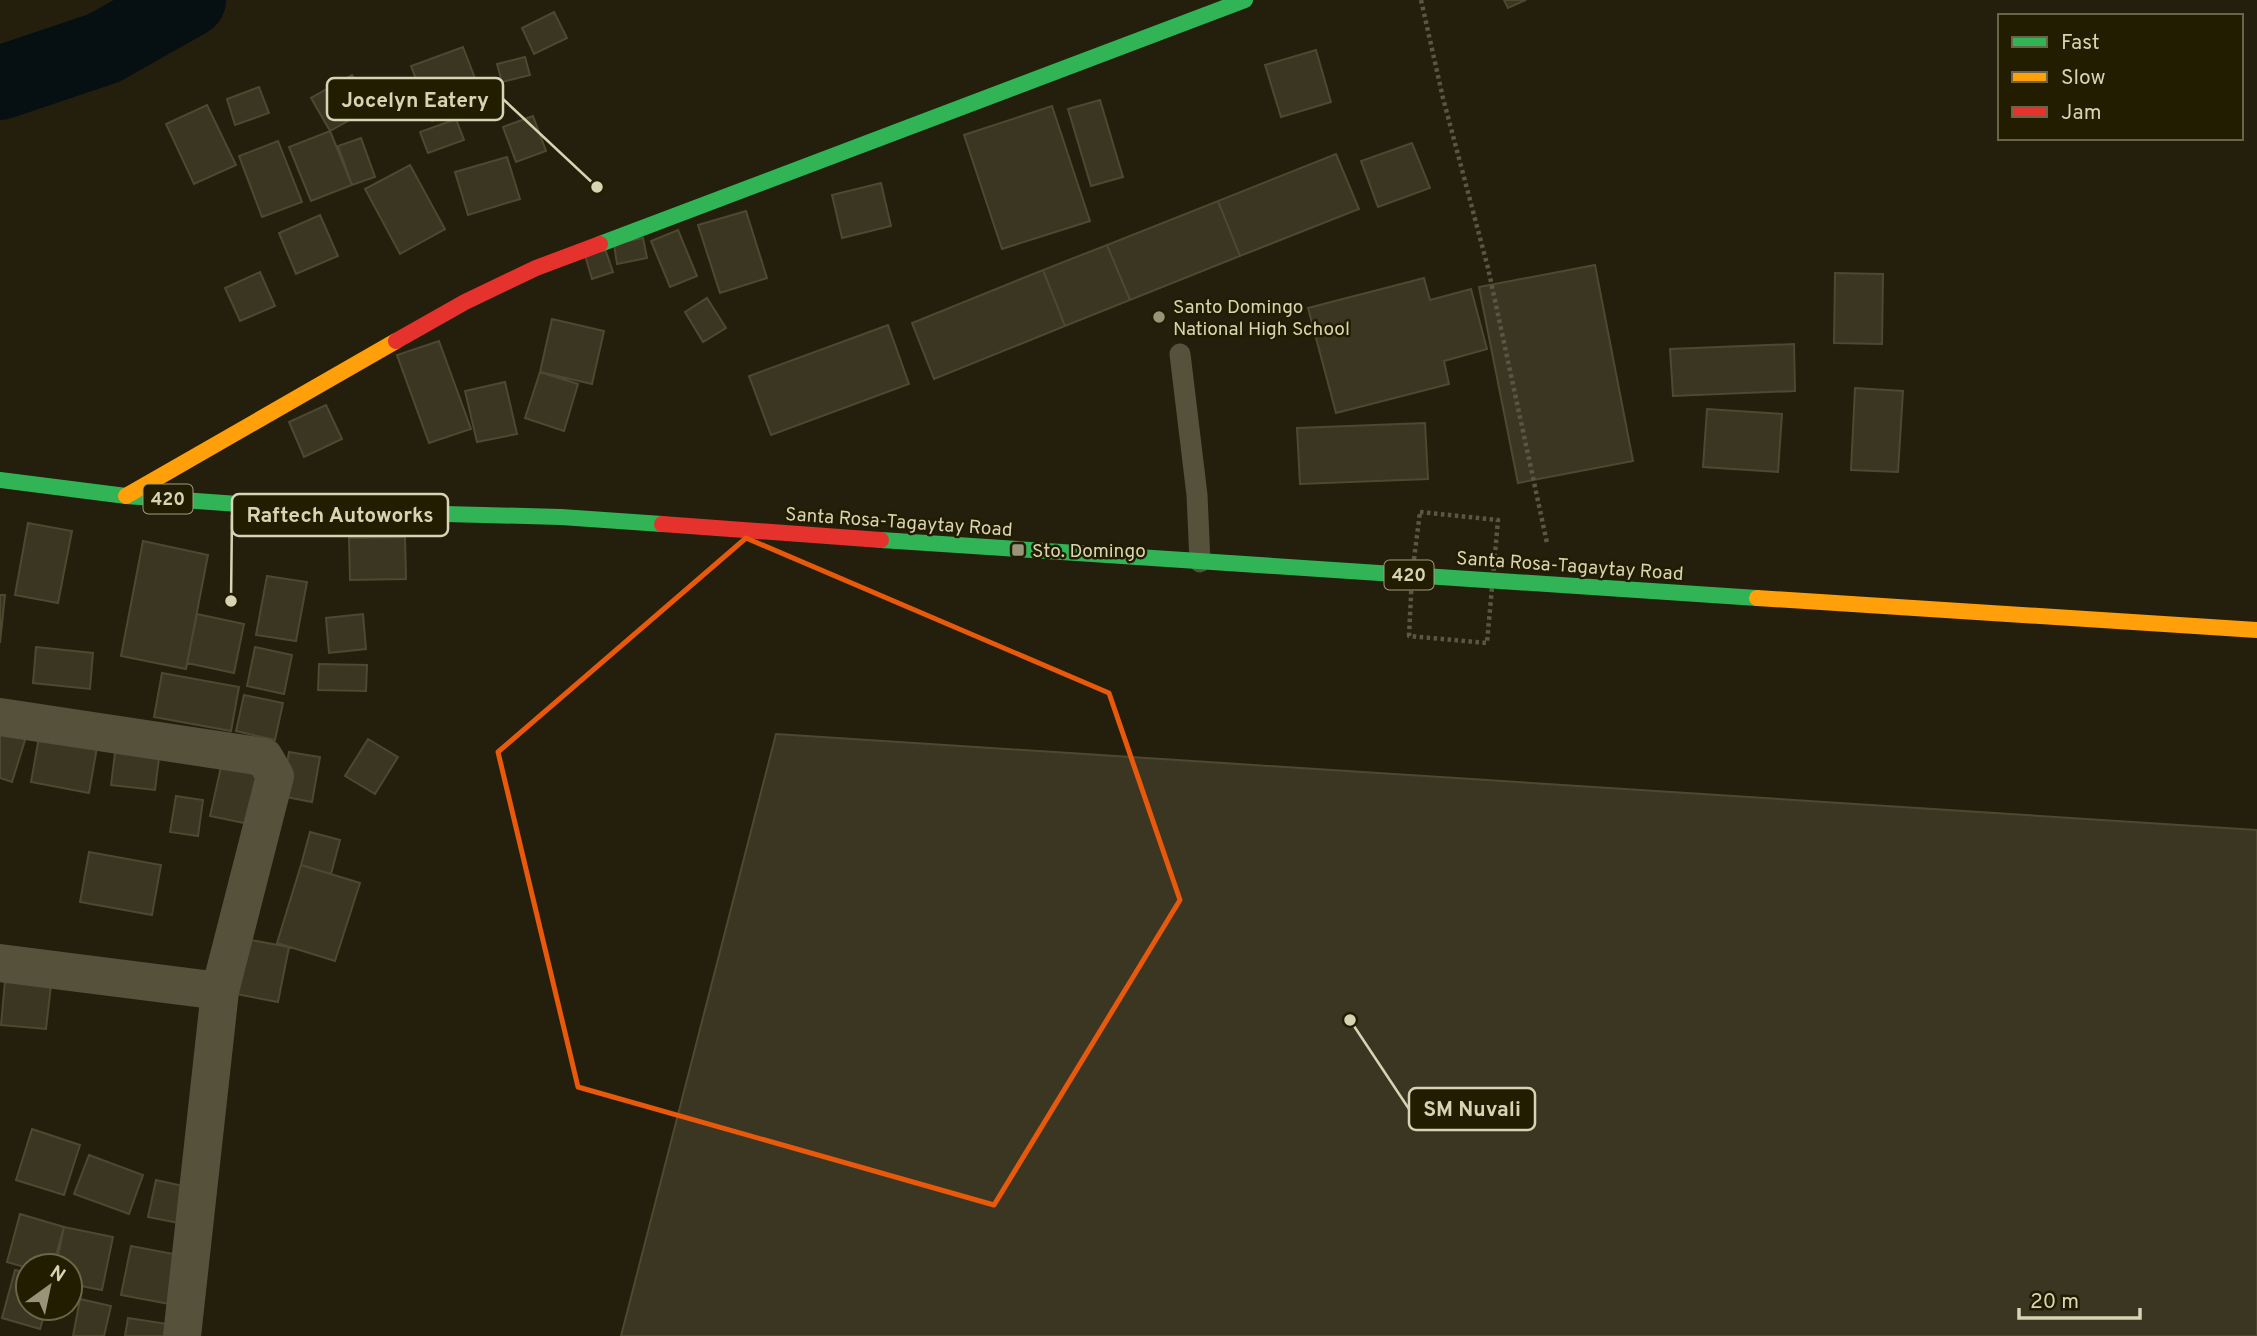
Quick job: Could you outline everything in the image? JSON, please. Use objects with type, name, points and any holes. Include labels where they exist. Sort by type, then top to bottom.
[{"type":"main road","points":[[126,496],[465,302],[536,268],[1245,0]]},
{"type":"main road","name":"Santa Rosa-Tagaytay Road","points":[[0,480],[126,496],[337,511],[561,517],[1200,562],[2257,630]]},
{"type":"street","points":[[0,717],[264,757],[275,776],[220,991],[183,1336]]},
{"type":"street","points":[[0,962],[220,991]]},
{"type":"lane","points":[[1180,354],[1197,495],[1200,562]]},
{"type":"path","points":[[1421,0],[1443,98],[1488,268],[1556,585]]},
{"type":"path","points":[[1420,513],[1498,520]]},
{"type":"path","points":[[1409,636],[1487,643]]},
{"type":"highlighted area","points":[[746,538],[1109,693],[1180,900],[994,1205],[578,1087],[498,752]]},
{"type":"building","points":[[1504,0],[1526,0],[1508,8]]},
{"type":"building","points":[[554,12],[567,38],[534,54],[522,28]]},
{"type":"building","points":[[463,47],[484,102],[432,121],[411,66]]},
{"type":"building","points":[[1316,50],[1331,102],[1281,117],[1265,65]]},
{"type":"building","points":[[525,57],[530,75],[502,82],[497,64]]},
{"type":"building","points":[[352,75],[371,108],[330,131],[311,98]]},
{"type":"building","points":[[259,87],[269,113],[235,125],[227,99]]},
{"type":"building","points":[[1100,100],[1123,177],[1091,186],[1068,109]]},
{"type":"building","points":[[207,105],[236,165],[194,184],[166,124]]},
{"type":"building","points":[[1052,106],[1090,221],[1002,249],[964,135]]},
{"type":"building","points":[[533,116],[546,151],[516,162],[503,127]]},
{"type":"building","points":[[456,119],[464,140],[428,153],[420,132]]},
{"type":"building","points":[[330,131],[352,185],[311,201],[289,147]]},
{"type":"building","points":[[361,138],[375,177],[352,185],[338,146]]},
{"type":"building","points":[[278,141],[302,202],[262,217],[239,156]]},
{"type":"building","points":[[1412,143],[1430,188],[1378,207],[1361,161]]},
{"type":"building","points":[[1336,154],[1359,209],[1240,256],[1218,201]]},
{"type":"building","points":[[507,157],[520,199],[468,215],[455,172]]},
{"type":"building","points":[[410,165],[445,229],[400,254],[365,189]]},
{"type":"building","points":[[881,183],[891,226],[842,238],[832,195]]},
{"type":"building","points":[[1218,201],[1240,256],[1130,300],[1107,245]]},
{"type":"building","points":[[746,211],[767,278],[720,293],[698,225]]},
{"type":"building","points":[[320,215],[338,256],[296,274],[279,233]]},
{"type":"building","points":[[678,230],[697,276],[670,287],[651,241]]},
{"type":"building","points":[[643,238],[647,258],[617,264],[614,244]]},
{"type":"building","points":[[1107,245],[1130,300],[1065,326],[1043,270]]},
{"type":"building","points":[[604,246],[613,272],[592,279],[584,252]]},
{"type":"building","points":[[1595,265],[1633,461],[1518,483],[1479,287]]},
{"type":"building","points":[[1043,270],[1065,326],[934,379],[912,323]]},
{"type":"building","points":[[260,272],[275,306],[240,321],[225,288]]},
{"type":"building","points":[[1835,273],[1883,274],[1882,344],[1834,343]]},
{"type":"building","points":[[1424,278],[1430,300],[1471,289],[1487,349],[1444,361],[1449,384],[1336,413],[1308,308]]},
{"type":"building","points":[[707,298],[726,328],[703,342],[685,312]]},
{"type":"building","points":[[552,319],[604,331],[592,384],[540,372]]},
{"type":"building","points":[[888,325],[909,384],[771,435],[749,376]]},
{"type":"building","points":[[439,341],[471,429],[429,443],[397,355]]},
{"type":"building","points":[[1794,344],[1795,391],[1673,396],[1670,349]]},
{"type":"building","points":[[540,372],[578,384],[564,431],[525,418]]},
{"type":"building","points":[[505,382],[517,434],[477,442],[465,391]]},
{"type":"building","points":[[1855,388],[1903,391],[1898,472],[1851,470]]},
{"type":"building","points":[[326,405],[342,439],[304,457],[289,422]]},
{"type":"building","points":[[1707,409],[1782,414],[1778,472],[1703,467]]},
{"type":"building","points":[[1425,423],[1428,479],[1300,484],[1297,428]]},
{"type":"building","points":[[28,523],[72,531],[58,603],[15,595]]},
{"type":"building","points":[[405,537],[406,579],[350,580],[349,538]]},
{"type":"building","points":[[143,541],[208,555],[186,669],[121,656]]},
{"type":"building","points":[[267,576],[307,582],[296,641],[256,635]]},
{"type":"building","points":[[0,595],[5,595],[0,643]]},
{"type":"building","points":[[197,614],[244,624],[234,673],[187,663]]},
{"type":"building","points":[[363,614],[366,649],[329,653],[326,618]]},
{"type":"building","points":[[36,647],[93,653],[90,689],[33,683]]},
{"type":"building","points":[[255,647],[292,655],[284,694],[247,686]]},
{"type":"building","points":[[319,664],[367,665],[366,691],[318,690]]},
{"type":"building","points":[[162,673],[239,687],[231,731],[154,717]]},
{"type":"building","points":[[244,695],[283,703],[275,740],[236,731]]},
{"type":"building","points":[[41,726],[99,736],[89,793],[31,782]]},
{"type":"building","points":[[0,728],[26,737],[12,782],[0,778]]},
{"type":"building","points":[[776,734],[2257,830],[2257,1336],[621,1336]]},
{"type":"building","points":[[117,737],[161,742],[155,790],[111,785]]},
{"type":"building","points":[[368,739],[398,757],[375,794],[345,776]]},
{"type":"building","points":[[289,752],[320,757],[312,802],[281,796]]},
{"type":"building","points":[[221,767],[259,775],[249,824],[210,816]]},
{"type":"building","points":[[176,796],[203,800],[198,836],[170,832]]},
{"type":"building","points":[[310,832],[340,840],[331,874],[301,865]]},
{"type":"building","points":[[89,852],[161,865],[152,915],[80,902]]},
{"type":"building","points":[[301,865],[360,883],[335,961],[277,943]]},
{"type":"building","points":[[245,939],[289,947],[278,1002],[236,994]]},
{"type":"building","points":[[5,981],[51,985],[46,1029],[1,1025]]},
{"type":"building","points":[[32,1129],[80,1145],[64,1195],[16,1180]]},
{"type":"building","points":[[89,1155],[143,1175],[129,1214],[74,1194]]},
{"type":"building","points":[[156,1180],[192,1188],[184,1224],[148,1217]]},
{"type":"building","points":[[20,1214],[64,1227],[57,1252],[14,1252],[14,1264],[7,1262]]},
{"type":"building","points":[[64,1227],[113,1237],[102,1290],[84,1287],[84,1252],[59,1252]]},
{"type":"building","points":[[131,1246],[184,1256],[175,1305],[121,1295]]},
{"type":"building","points":[[14,1274],[14,1321],[2,1318]]},
{"type":"building","points":[[84,1300],[111,1306],[104,1336],[73,1336],[76,1322],[84,1322]]},
{"type":"building","points":[[128,1318],[174,1325],[172,1336],[125,1336]]},
{"type":"building","points":[[16,1322],[42,1322],[40,1329]]},
{"type":"waterway","points":[[0,83],[104,48],[189,0]]},
{"type":"traffic: fast","points":[[600,244],[1245,0]]},
{"type":"traffic: fast","points":[[0,480],[126,496],[337,511],[561,517],[662,524]]},
{"type":"traffic: fast","points":[[881,540],[1757,598]]},
{"type":"traffic: slow","points":[[126,496],[396,341]]},
{"type":"traffic: slow","points":[[1757,598],[2257,630]]},
{"type":"traffic: jam","points":[[396,341],[465,302],[536,268],[600,244]]},
{"type":"traffic: jam","points":[[662,524],[881,540]]},
{"type":"place","name":"Jocelyn Eatery","points":[[597,187]]},
{"type":"place","name":"Santo Domingo National High School","points":[[1159,317]]},
{"type":"place","name":"Sto. Domingo","points":[[1018,550]]},
{"type":"place","name":"Raftech Autoworks","points":[[231,601]]},
{"type":"place","name":"SM Nuvali","points":[[1350,1020]]}]
